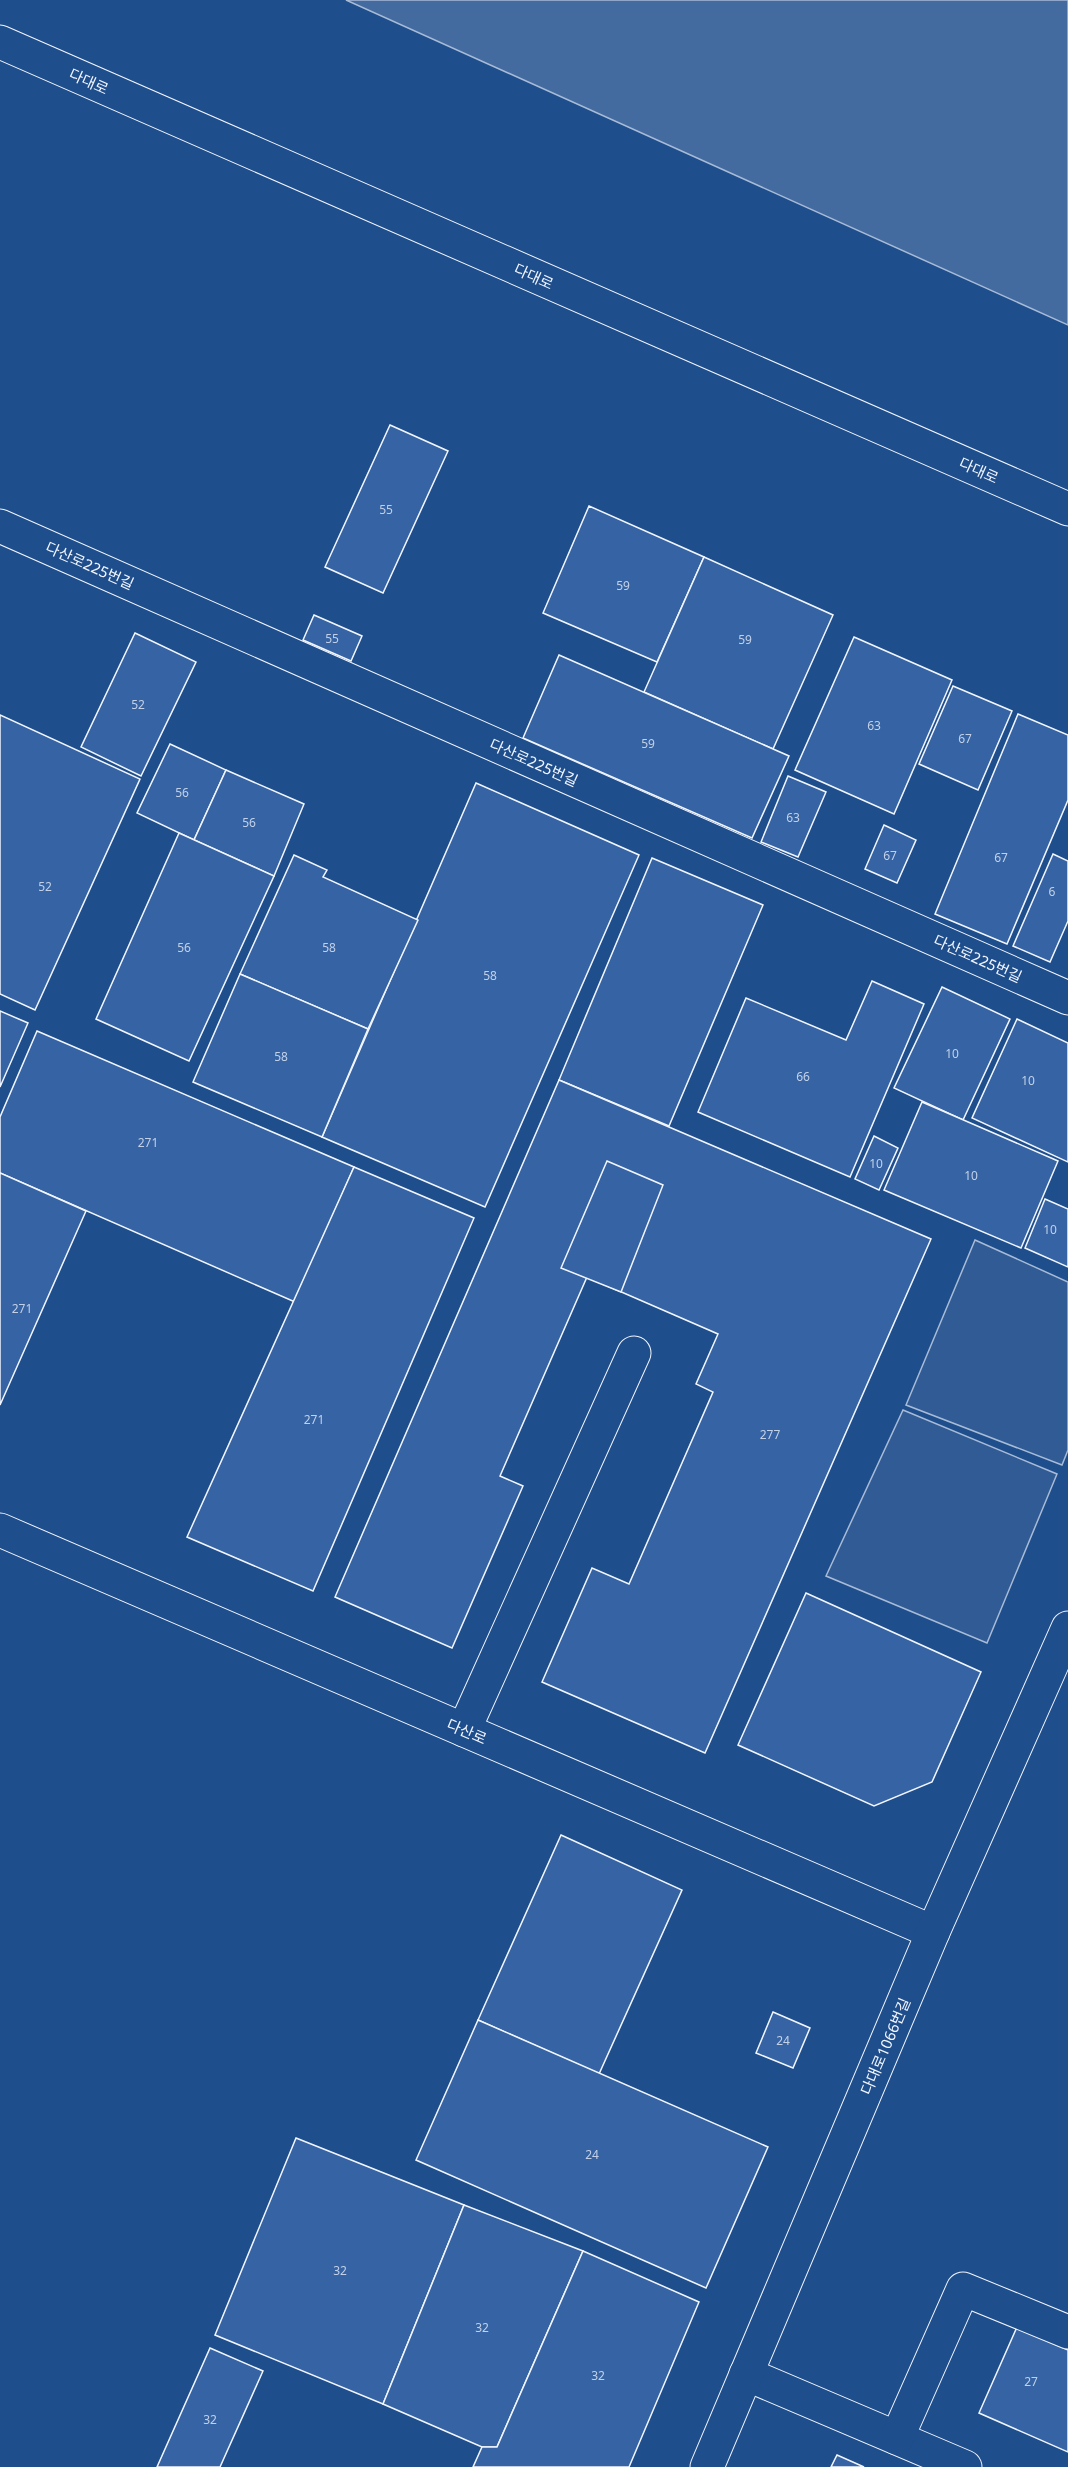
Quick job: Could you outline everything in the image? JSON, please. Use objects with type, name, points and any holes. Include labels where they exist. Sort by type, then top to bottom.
[{"type":"street","name":"다대로","points":[[0,42],[1068,509]]},
{"type":"street","name":"다산로225번길","points":[[0,525],[1068,998]]},
{"type":"street","points":[[464,1730],[634,1353]]},
{"type":"street","name":"다산로","points":[[0,1530],[933,1932]]},
{"type":"street","name":"다대로1066번길","points":[[707,2467],[933,1932],[1068,1628]]},
{"type":"street","points":[[897,2438],[963,2289],[1068,2332]]},
{"type":"street","points":[[746,2374],[965,2467]]},
{"type":"shaded area","points":[[346,0],[1068,0],[1068,325]]},
{"type":"shaded area","points":[[975,1240],[1068,1282],[1068,1450],[1062,1465],[906,1405]]},
{"type":"shaded area","points":[[903,1410],[1057,1474],[987,1643],[826,1576]]},
{"type":"building","points":[[390,425],[448,451],[383,593],[325,567]]},
{"type":"building","points":[[589,506],[704,557],[657,662],[543,613]]},
{"type":"building","points":[[704,557],[833,615],[773,749],[644,692]]},
{"type":"building","points":[[314,615],[362,636],[351,661],[303,640]]},
{"type":"building","points":[[135,633],[196,662],[141,776],[81,747]]},
{"type":"building","points":[[854,637],[952,680],[894,814],[795,770]]},
{"type":"building","points":[[559,655],[789,756],[752,838],[523,738]]},
{"type":"building","points":[[953,686],[1012,711],[978,790],[919,764]]},
{"type":"building","points":[[1018,714],[1068,735],[1068,800],[1007,944],[935,914]]},
{"type":"building","points":[[0,715],[140,779],[35,1010],[0,994]]},
{"type":"building","points":[[170,744],[226,770],[194,840],[137,813]]},
{"type":"building","points":[[226,770],[304,804],[274,876],[194,840]]},
{"type":"building","points":[[788,776],[826,792],[798,857],[761,842]]},
{"type":"building","points":[[476,783],[639,855],[485,1207],[322,1137]]},
{"type":"building","points":[[884,825],[916,840],[897,883],[865,869]]},
{"type":"building","points":[[179,833],[274,876],[189,1061],[96,1019]]},
{"type":"building","points":[[1053,854],[1068,861],[1068,921],[1050,962],[1013,946]]},
{"type":"building","points":[[294,855],[327,870],[323,877],[418,920],[368,1029],[240,974]]},
{"type":"building","points":[[652,858],[763,905],[669,1126],[559,1080]]},
{"type":"building","points":[[240,974],[368,1029],[322,1137],[193,1082]]},
{"type":"building","points":[[872,981],[924,1004],[850,1177],[698,1112],[746,998],[846,1040]]},
{"type":"building","points":[[942,987],[1010,1019],[963,1120],[894,1088]]},
{"type":"building","points":[[0,1011],[28,1023],[0,1087]]},
{"type":"building","points":[[1017,1019],[1068,1043],[1068,1162],[972,1118]]},
{"type":"building","points":[[37,1031],[354,1167],[295,1302],[0,1173],[0,1117]]},
{"type":"building","points":[[559,1080],[931,1239],[705,1753],[542,1682],[592,1568],[629,1584],[713,1392],[696,1384],[718,1334],[587,1277],[500,1476],[523,1486],[452,1648],[335,1597]]},
{"type":"building","points":[[922,1102],[1058,1161],[1021,1248],[884,1190]]},
{"type":"building","points":[[874,1136],[898,1148],[879,1190],[855,1179]]},
{"type":"building","points":[[607,1161],[663,1185],[621,1292],[561,1268]]},
{"type":"building","points":[[354,1167],[474,1218],[313,1591],[187,1537]]},
{"type":"building","points":[[0,1173],[86,1211],[0,1405]]},
{"type":"building","points":[[1045,1199],[1068,1209],[1068,1267],[1025,1248]]},
{"type":"building","points":[[806,1593],[981,1672],[932,1782],[874,1806],[738,1745]]},
{"type":"building","points":[[561,1835],[682,1890],[599,2074],[478,2020]]},
{"type":"building","points":[[773,2012],[810,2028],[793,2068],[756,2053]]},
{"type":"building","points":[[478,2020],[768,2147],[706,2288],[416,2160]]},
{"type":"building","points":[[296,2138],[464,2205],[383,2404],[215,2335]]},
{"type":"building","points":[[464,2205],[583,2251],[497,2447],[482,2447],[383,2404]]},
{"type":"building","points":[[583,2251],[699,2302],[629,2467],[473,2467],[482,2447],[497,2447]]},
{"type":"building","points":[[1017,2327],[1068,2350],[1068,2452],[979,2413]]},
{"type":"building","points":[[210,2348],[263,2371],[220,2467],[157,2467]]},
{"type":"building","points":[[837,2455],[864,2467],[831,2467]]}]
